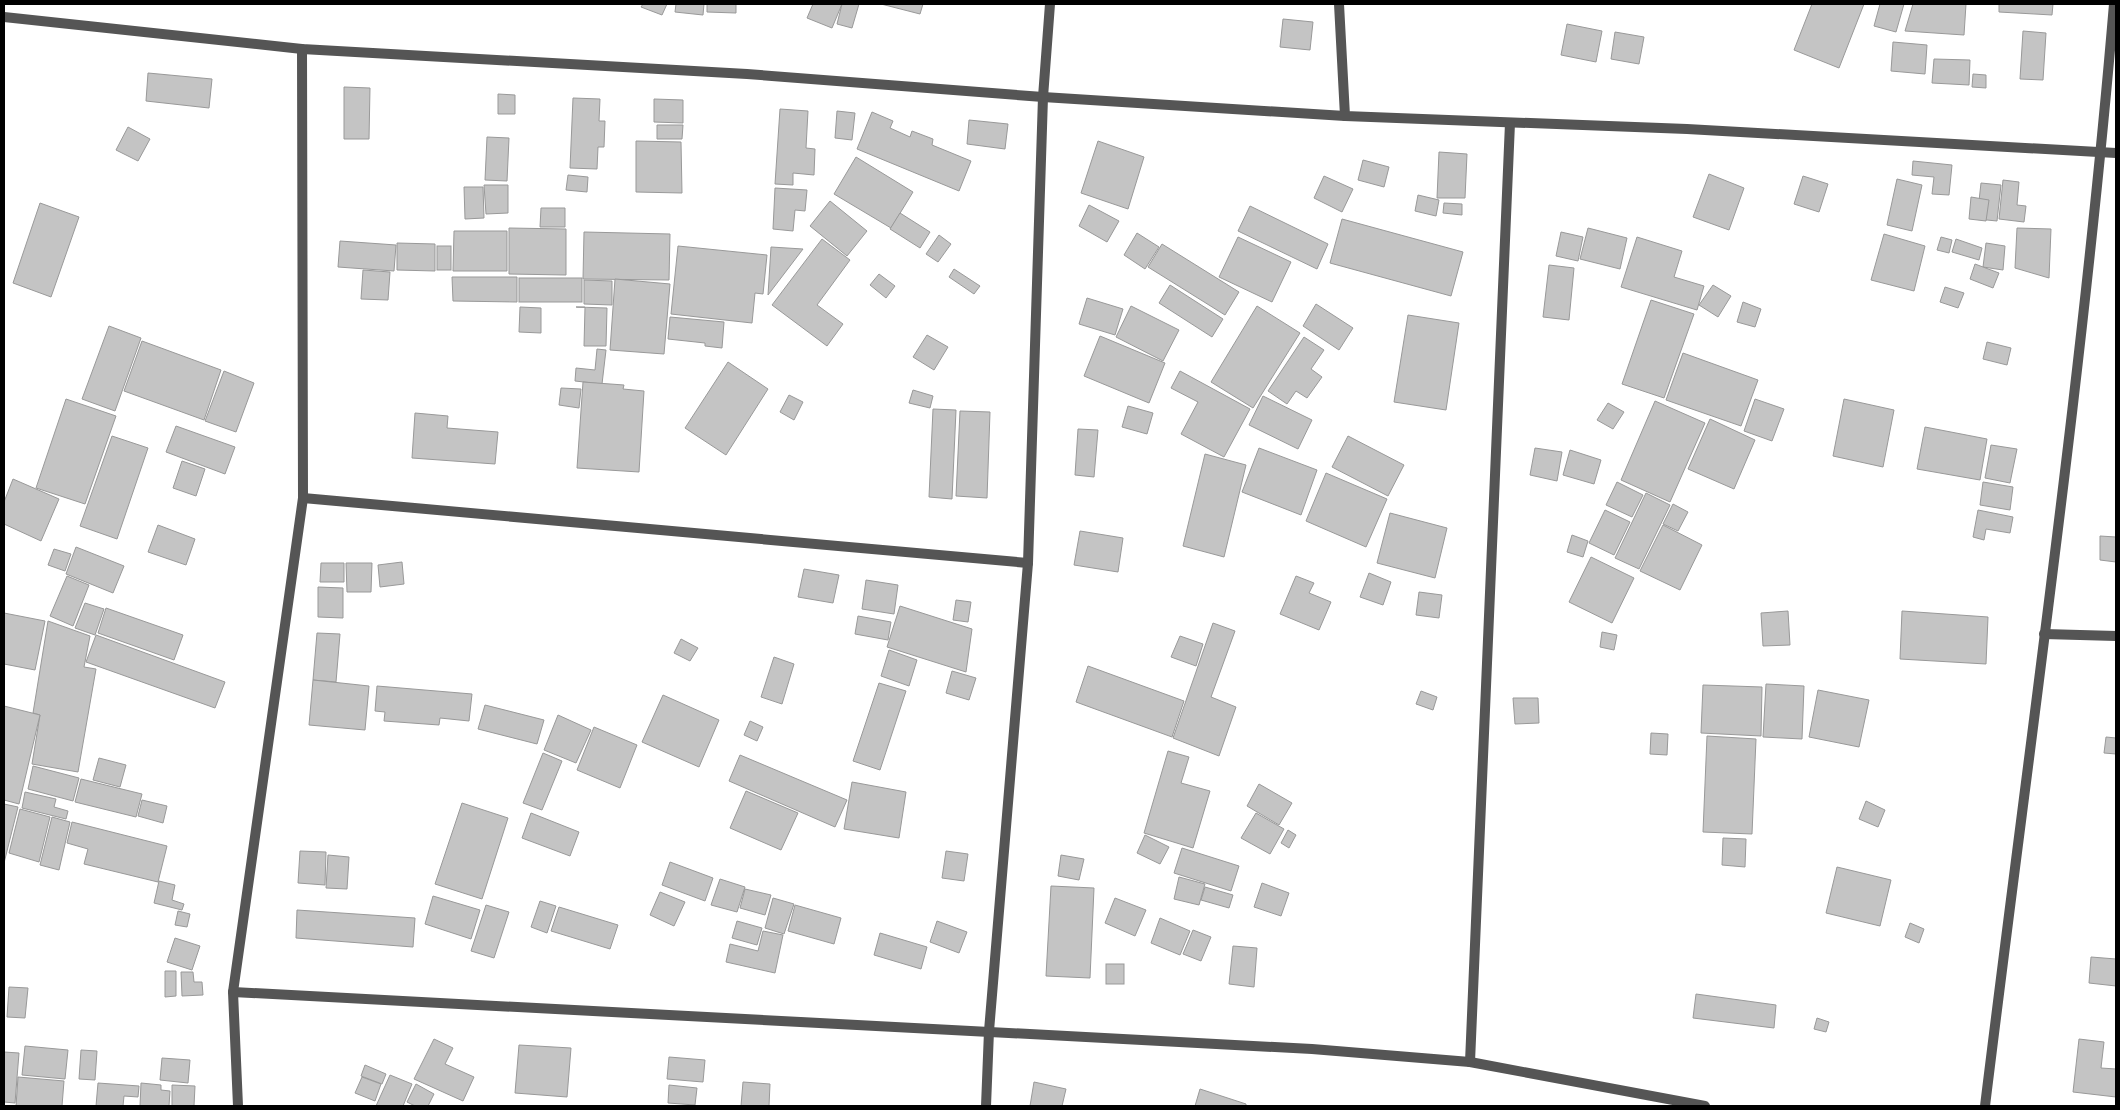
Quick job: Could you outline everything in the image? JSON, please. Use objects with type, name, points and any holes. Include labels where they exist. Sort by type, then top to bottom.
[{"type":"street","points":[[986,1106],[989,1031],[1028,563],[1043,97],[1050,4]]},
{"type":"street","points":[[1339,4],[1345,116]]},
{"type":"street","points":[[1985,1106],[2044,634],[2101,152],[2114,4]]},
{"type":"street","points":[[4,17],[302,49],[748,74],[1043,97],[1345,116],[1687,129],[2116,153]]},
{"type":"street","points":[[238,1106],[233,992],[303,498],[302,49]]},
{"type":"street","points":[[1470,1062],[1510,123]]},
{"type":"street","points":[[303,498],[1028,563]]},
{"type":"street","points":[[2044,634],[2116,636]]},
{"type":"street","points":[[233,992],[1312,1048],[1470,1062],[1705,1106]]},
{"type":"building","points":[[643,4],[667,4],[662,15],[641,7]]},
{"type":"building","points":[[676,4],[704,4],[703,15],[675,12]]},
{"type":"building","points":[[707,4],[736,4],[736,13],[707,12]]},
{"type":"building","points":[[813,4],[842,4],[832,28],[807,18]]},
{"type":"building","points":[[842,4],[859,4],[852,28],[837,24]]},
{"type":"building","points":[[881,4],[923,4],[920,14]]},
{"type":"building","points":[[1812,4],[1864,4],[1839,68],[1794,50]]},
{"type":"building","points":[[1880,4],[1904,4],[1896,32],[1874,26]]},
{"type":"building","points":[[1913,4],[1966,4],[1964,35],[1905,31]]},
{"type":"building","points":[[1999,4],[2053,4],[2052,15],[1999,12]]},
{"type":"building","points":[[1283,19],[1313,22],[1310,50],[1280,47]]},
{"type":"building","points":[[1567,24],[1602,31],[1596,62],[1561,55]]},
{"type":"building","points":[[2023,31],[2046,33],[2043,80],[2020,79]]},
{"type":"building","points":[[1615,32],[1644,37],[1639,64],[1611,59]]},
{"type":"building","points":[[1893,42],[1927,45],[1925,74],[1891,71]]},
{"type":"building","points":[[1934,59],[1970,60],[1969,85],[1932,83]]},
{"type":"building","points":[[148,73],[212,79],[209,108],[146,101]]},
{"type":"building","points":[[1973,74],[1986,75],[1986,88],[1972,87]]},
{"type":"building","points":[[344,87],[370,88],[369,139],[344,139]]},
{"type":"building","points":[[498,94],[515,95],[515,114],[498,114]]},
{"type":"building","points":[[573,98],[600,99],[599,121],[605,121],[604,147],[598,147],[597,169],[570,168]]},
{"type":"building","points":[[654,99],[683,100],[683,123],[654,122]]},
{"type":"building","points":[[780,109],[808,111],[806,148],[815,149],[814,175],[793,173],[793,185],[775,184]]},
{"type":"building","points":[[837,111],[855,113],[852,140],[835,138]]},
{"type":"building","points":[[872,112],[893,121],[890,128],[910,137],[912,131],[933,139],[932,145],[971,161],[959,191],[857,149]]},
{"type":"building","points":[[969,120],[1008,124],[1005,149],[967,144]]},
{"type":"building","points":[[657,125],[683,125],[682,139],[657,139]]},
{"type":"building","points":[[128,127],[150,139],[138,161],[116,150]]},
{"type":"building","points":[[487,137],[509,138],[507,181],[485,180]]},
{"type":"building","points":[[636,141],[681,142],[682,193],[636,192]]},
{"type":"building","points":[[1098,141],[1144,157],[1128,209],[1081,193]]},
{"type":"building","points":[[1439,152],[1467,154],[1465,198],[1437,198]]},
{"type":"building","points":[[856,157],[913,192],[891,228],[834,194]]},
{"type":"building","points":[[1363,160],[1389,167],[1384,187],[1358,180]]},
{"type":"building","points":[[1913,161],[1952,165],[1949,195],[1932,194],[1934,177],[1912,175]]},
{"type":"building","points":[[1709,174],[1744,188],[1729,230],[1693,217]]},
{"type":"building","points":[[568,175],[588,177],[587,192],[566,190]]},
{"type":"building","points":[[1324,176],[1353,189],[1342,212],[1314,198]]},
{"type":"building","points":[[1803,176],[1828,184],[1819,212],[1794,204]]},
{"type":"building","points":[[1897,179],[1922,185],[1912,231],[1887,225]]},
{"type":"building","points":[[2003,180],[2019,182],[2017,205],[2026,206],[2024,222],[1999,219]]},
{"type":"building","points":[[1981,183],[2001,185],[1997,221],[1977,219]]},
{"type":"building","points":[[484,185],[508,185],[508,213],[486,214]]},
{"type":"building","points":[[464,187],[483,187],[484,218],[465,219]]},
{"type":"building","points":[[775,188],[807,190],[805,211],[795,210],[793,231],[773,229]]},
{"type":"building","points":[[1418,195],[1439,200],[1436,216],[1415,211]]},
{"type":"building","points":[[1971,197],[1989,200],[1986,221],[1969,219]]},
{"type":"building","points":[[830,201],[867,231],[847,256],[810,226]]},
{"type":"building","points":[[40,203],[79,217],[51,297],[13,283]]},
{"type":"building","points":[[1444,203],[1462,204],[1462,215],[1443,213]]},
{"type":"building","points":[[1089,205],[1119,221],[1107,242],[1079,226]]},
{"type":"building","points":[[1250,206],[1328,244],[1317,269],[1238,231]]},
{"type":"building","points":[[541,208],[565,208],[565,227],[540,227]]},
{"type":"building","points":[[900,213],[930,232],[920,248],[890,229]]},
{"type":"building","points":[[1342,219],[1463,252],[1451,296],[1330,263]]},
{"type":"building","points":[[509,228],[566,229],[566,275],[509,274]]},
{"type":"building","points":[[1588,228],[1627,238],[1620,269],[1580,259]]},
{"type":"building","points":[[2017,228],[2051,229],[2049,278],[2015,268]]},
{"type":"building","points":[[454,231],[507,231],[507,271],[453,271]]},
{"type":"building","points":[[584,232],[670,234],[669,280],[583,279]]},
{"type":"building","points":[[1561,232],[1583,237],[1578,261],[1556,256]]},
{"type":"building","points":[[1137,233],[1159,247],[1145,269],[1124,255]]},
{"type":"building","points":[[1884,234],[1925,246],[1914,291],[1871,280]]},
{"type":"building","points":[[939,235],[951,244],[938,262],[926,254]]},
{"type":"building","points":[[1238,237],[1291,262],[1272,302],[1219,277]]},
{"type":"building","points":[[1637,237],[1682,251],[1674,277],[1704,286],[1697,310],[1621,287]]},
{"type":"building","points":[[1941,237],[1952,240],[1949,253],[1937,250]]},
{"type":"building","points":[[822,239],[850,260],[817,305],[843,324],[827,346],[772,305]]},
{"type":"building","points":[[1956,239],[1982,248],[1979,260],[1952,252]]},
{"type":"building","points":[[340,241],[396,245],[394,271],[338,267]]},
{"type":"building","points":[[397,243],[435,244],[435,271],[397,270]]},
{"type":"building","points":[[1986,243],[2005,246],[2003,270],[1983,267]]},
{"type":"building","points":[[1162,244],[1239,292],[1225,315],[1148,267]]},
{"type":"building","points":[[437,246],[451,246],[451,270],[437,270]]},
{"type":"building","points":[[678,246],[767,255],[763,294],[755,293],[752,323],[671,314]]},
{"type":"building","points":[[771,247],[803,249],[768,295]]},
{"type":"building","points":[[1975,264],[1999,273],[1993,288],[1970,279]]},
{"type":"building","points":[[1549,265],[1574,268],[1569,320],[1543,317]]},
{"type":"building","points":[[954,269],[980,286],[974,294],[949,277]]},
{"type":"building","points":[[363,270],[390,272],[388,300],[361,299]]},
{"type":"building","points":[[879,274],[895,286],[886,298],[870,285]]},
{"type":"building","points":[[452,277],[517,277],[517,302],[453,301]]},
{"type":"building","points":[[519,278],[582,278],[582,302],[519,302]]},
{"type":"building","points":[[615,279],[670,284],[664,354],[610,350]]},
{"type":"building","points":[[584,280],[612,281],[612,305],[584,304]]},
{"type":"building","points":[[1170,285],[1223,319],[1212,337],[1159,303]]},
{"type":"building","points":[[1713,285],[1731,296],[1718,317],[1699,305]]},
{"type":"building","points":[[1945,287],[1964,293],[1958,308],[1940,302]]},
{"type":"building","points":[[1087,298],[1123,309],[1115,335],[1079,324]]},
{"type":"building","points":[[1651,300],[1694,314],[1664,398],[1622,384]]},
{"type":"building","points":[[1743,302],[1761,309],[1755,327],[1737,322]]},
{"type":"building","points":[[1316,304],[1353,328],[1339,350],[1303,326]]},
{"type":"building","points":[[1131,306],[1179,330],[1163,361],[1116,337]]},
{"type":"building","points":[[1257,306],[1300,333],[1253,408],[1211,382]]},
{"type":"building","points":[[520,307],[541,308],[541,333],[519,332]]},
{"type":"building","points":[[585,307],[607,308],[606,346],[584,346]]},
{"type":"building","points":[[1408,315],[1459,323],[1446,410],[1394,402]]},
{"type":"building","points":[[670,317],[724,322],[722,348],[705,346],[705,343],[668,339]]},
{"type":"building","points":[[109,326],[141,338],[115,411],[82,399]]},
{"type":"building","points":[[927,335],[948,347],[934,370],[913,357]]},
{"type":"building","points":[[1100,336],[1165,363],[1149,403],[1084,376]]},
{"type":"building","points":[[1304,337],[1324,350],[1311,369],[1322,377],[1307,398],[1296,391],[1287,404],[1268,391]]},
{"type":"building","points":[[142,341],[221,370],[204,420],[124,391]]},
{"type":"building","points":[[1987,342],[2011,348],[2007,365],[1983,359]]},
{"type":"building","points":[[597,349],[606,350],[602,384],[575,381],[576,368],[595,370]]},
{"type":"building","points":[[1683,353],[1758,380],[1741,426],[1666,400]]},
{"type":"building","points":[[728,362],[768,389],[726,455],[685,428]]},
{"type":"building","points":[[224,371],[254,383],[236,432],[205,421]]},
{"type":"building","points":[[1180,371],[1250,409],[1224,457],[1181,434],[1198,402],[1171,388]]},
{"type":"building","points":[[583,382],[624,385],[623,389],[644,391],[639,472],[577,468]]},
{"type":"building","points":[[561,388],[581,389],[579,408],[559,405]]},
{"type":"building","points":[[913,390],[933,396],[930,408],[909,403]]},
{"type":"building","points":[[789,395],[803,402],[794,420],[780,412]]},
{"type":"building","points":[[1263,396],[1312,420],[1298,449],[1249,425]]},
{"type":"building","points":[[66,399],[116,416],[85,504],[36,488]]},
{"type":"building","points":[[1755,399],[1784,409],[1772,441],[1744,431]]},
{"type":"building","points":[[1844,399],[1894,410],[1883,467],[1833,456]]},
{"type":"building","points":[[1655,401],[1705,423],[1670,502],[1621,480]]},
{"type":"building","points":[[1608,403],[1624,412],[1613,429],[1597,420]]},
{"type":"building","points":[[1128,406],[1153,413],[1147,434],[1122,427]]},
{"type":"building","points":[[933,409],[956,410],[952,499],[929,497]]},
{"type":"building","points":[[960,411],[990,412],[987,498],[956,496]]},
{"type":"building","points":[[415,413],[448,416],[447,428],[498,432],[495,464],[412,458]]},
{"type":"building","points":[[1710,419],[1755,440],[1734,489],[1688,469]]},
{"type":"building","points":[[176,426],[235,447],[225,474],[166,452]]},
{"type":"building","points":[[1925,427],[1987,439],[1980,480],[1917,469]]},
{"type":"building","points":[[1078,429],[1098,430],[1094,477],[1075,475]]},
{"type":"building","points":[[112,436],[148,448],[117,539],[80,526]]},
{"type":"building","points":[[1348,436],[1404,465],[1388,496],[1332,467]]},
{"type":"building","points":[[1991,445],[2017,449],[2010,483],[1985,478]]},
{"type":"building","points":[[1259,448],[1317,470],[1301,515],[1242,492]]},
{"type":"building","points":[[1535,448],[1562,452],[1557,481],[1530,475]]},
{"type":"building","points":[[1570,450],[1601,460],[1594,484],[1563,475]]},
{"type":"building","points":[[1205,454],[1246,465],[1224,557],[1183,546]]},
{"type":"building","points":[[182,461],[205,469],[196,496],[173,488]]},
{"type":"building","points":[[1326,473],[1387,499],[1366,547],[1306,521]]},
{"type":"building","points":[[13,479],[59,499],[41,541],[4,524],[4,502]]},
{"type":"building","points":[[1617,482],[1643,495],[1632,517],[1606,505]]},
{"type":"building","points":[[1983,482],[2013,487],[2010,510],[1980,505]]},
{"type":"building","points":[[1646,493],[1670,505],[1639,569],[1615,558]]},
{"type":"building","points":[[1673,504],[1688,512],[1678,531],[1663,524]]},
{"type":"building","points":[[1605,510],[1630,522],[1614,555],[1589,543]]},
{"type":"building","points":[[1978,510],[2013,517],[2010,533],[1986,529],[1984,540],[1973,537]]},
{"type":"building","points":[[1390,513],[1447,528],[1435,578],[1377,563]]},
{"type":"building","points":[[158,525],[195,539],[186,565],[148,552]]},
{"type":"building","points":[[1663,525],[1702,545],[1680,590],[1640,571]]},
{"type":"building","points":[[1080,531],[1123,538],[1118,572],[1074,565]]},
{"type":"building","points":[[1572,535],[1588,541],[1583,557],[1567,552]]},
{"type":"building","points":[[2100,536],[2116,537],[2116,562],[2100,560]]},
{"type":"building","points":[[76,547],[124,566],[113,593],[66,574]]},
{"type":"building","points":[[54,549],[71,554],[65,571],[48,565]]},
{"type":"building","points":[[1591,557],[1634,578],[1612,623],[1569,602]]},
{"type":"building","points":[[402,562],[404,584],[380,587],[378,565]]},
{"type":"building","points":[[321,563],[344,563],[344,582],[320,582]]},
{"type":"building","points":[[346,563],[372,563],[371,592],[347,592]]},
{"type":"building","points":[[804,569],[839,575],[833,603],[798,597]]},
{"type":"building","points":[[1369,573],[1391,582],[1383,605],[1360,597]]},
{"type":"building","points":[[67,576],[89,585],[73,626],[50,616]]},
{"type":"building","points":[[1296,576],[1314,583],[1309,593],[1331,602],[1319,630],[1280,614]]},
{"type":"building","points":[[866,580],[898,585],[894,614],[862,609]]},
{"type":"building","points":[[318,587],[343,588],[343,618],[318,617]]},
{"type":"building","points":[[1419,592],[1442,595],[1439,618],[1416,615]]},
{"type":"building","points":[[956,600],[971,602],[968,622],[953,620]]},
{"type":"building","points":[[85,603],[104,609],[95,635],[75,628]]},
{"type":"building","points":[[900,606],[972,629],[966,672],[887,647]]},
{"type":"building","points":[[106,608],[183,635],[174,660],[98,633]]},
{"type":"building","points":[[1788,611],[1790,645],[1763,646],[1761,613]]},
{"type":"building","points":[[1902,611],[1988,617],[1986,664],[1900,659]]},
{"type":"building","points":[[4,613],[45,621],[35,670],[4,664]]},
{"type":"building","points":[[858,616],[891,622],[888,640],[855,634]]},
{"type":"building","points":[[48,621],[90,636],[84,667],[96,669],[78,772],[32,764],[40,715],[33,713]]},
{"type":"building","points":[[1213,623],[1235,631],[1211,697],[1236,707],[1219,756],[1173,738]]},
{"type":"building","points":[[1602,632],[1617,635],[1614,650],[1600,647]]},
{"type":"building","points":[[317,633],[340,634],[336,682],[313,680]]},
{"type":"building","points":[[96,635],[225,682],[215,708],[86,662]]},
{"type":"building","points":[[1180,636],[1203,644],[1196,666],[1171,657]]},
{"type":"building","points":[[681,639],[698,648],[690,661],[674,653]]},
{"type":"building","points":[[889,650],[917,660],[909,686],[881,676]]},
{"type":"building","points":[[774,657],[794,664],[782,704],[761,697]]},
{"type":"building","points":[[1088,666],[1184,701],[1172,737],[1076,702]]},
{"type":"building","points":[[952,671],[976,678],[969,700],[946,693]]},
{"type":"building","points":[[313,680],[369,686],[365,730],[309,725]]},
{"type":"building","points":[[879,683],[906,691],[880,770],[853,761]]},
{"type":"building","points":[[1766,684],[1804,686],[1802,739],[1763,737]]},
{"type":"building","points":[[1703,685],[1762,687],[1761,736],[1701,733]]},
{"type":"building","points":[[377,686],[472,694],[469,721],[440,718],[439,725],[384,721],[385,712],[375,711]]},
{"type":"building","points":[[1818,690],[1869,700],[1859,747],[1809,737]]},
{"type":"building","points":[[1421,691],[1437,697],[1433,710],[1416,704]]},
{"type":"building","points":[[663,695],[719,720],[699,767],[642,742]]},
{"type":"building","points":[[1513,698],[1538,698],[1539,723],[1515,724]]},
{"type":"building","points":[[485,705],[544,720],[537,744],[478,729]]},
{"type":"building","points":[[4,706],[40,715],[19,804],[4,800]]},
{"type":"building","points":[[558,715],[591,730],[576,763],[544,750]]},
{"type":"building","points":[[750,721],[763,727],[757,741],[744,735]]},
{"type":"building","points":[[594,727],[637,745],[620,788],[577,770]]},
{"type":"building","points":[[1651,733],[1668,734],[1667,755],[1650,754]]},
{"type":"building","points":[[1707,736],[1756,739],[1752,834],[1703,832]]},
{"type":"building","points":[[2106,737],[2116,738],[2116,754],[2104,753]]},
{"type":"building","points":[[1168,751],[1189,757],[1181,783],[1210,791],[1193,848],[1144,833]]},
{"type":"building","points":[[543,753],[562,761],[542,810],[523,803]]},
{"type":"building","points":[[740,755],[847,800],[835,827],[729,781]]},
{"type":"building","points":[[99,758],[126,765],[120,787],[93,780]]},
{"type":"building","points":[[33,766],[79,778],[73,801],[28,789]]},
{"type":"building","points":[[81,779],[142,794],[136,817],[75,802]]},
{"type":"building","points":[[852,782],[906,792],[899,838],[844,829]]},
{"type":"building","points":[[1259,784],[1292,803],[1279,825],[1247,806]]},
{"type":"building","points":[[746,791],[798,813],[781,850],[730,828]]},
{"type":"building","points":[[25,792],[56,799],[54,807],[68,811],[66,819],[22,808]]},
{"type":"building","points":[[142,800],[167,806],[163,823],[138,816]]},
{"type":"building","points":[[1866,801],[1885,810],[1878,827],[1859,819]]},
{"type":"building","points":[[462,803],[508,818],[482,899],[435,884]]},
{"type":"building","points":[[4,804],[18,807],[4,863]]},
{"type":"building","points":[[20,809],[50,817],[39,862],[9,853]]},
{"type":"building","points":[[531,813],[579,832],[570,856],[522,838]]},
{"type":"building","points":[[1256,813],[1284,829],[1270,854],[1241,838]]},
{"type":"building","points":[[52,817],[70,822],[59,870],[40,865]]},
{"type":"building","points":[[72,822],[167,846],[158,882],[84,864],[88,849],[67,843]]},
{"type":"building","points":[[1288,830],[1296,835],[1289,848],[1281,843]]},
{"type":"building","points":[[1145,835],[1169,847],[1160,864],[1137,853]]},
{"type":"building","points":[[1723,838],[1746,839],[1745,867],[1722,865]]},
{"type":"building","points":[[1182,848],[1239,866],[1231,891],[1174,873]]},
{"type":"building","points":[[300,851],[326,852],[325,885],[298,883]]},
{"type":"building","points":[[946,851],[968,854],[964,881],[942,878]]},
{"type":"building","points":[[328,855],[349,857],[347,889],[326,888]]},
{"type":"building","points":[[1061,855],[1084,859],[1079,880],[1058,876]]},
{"type":"building","points":[[670,862],[713,878],[705,901],[662,885]]},
{"type":"building","points":[[1837,867],[1891,880],[1880,926],[1826,913]]},
{"type":"building","points":[[1179,877],[1205,884],[1199,905],[1174,899]]},
{"type":"building","points":[[720,879],[745,887],[737,912],[711,905]]},
{"type":"building","points":[[159,881],[175,885],[172,900],[184,904],[182,910],[154,903]]},
{"type":"building","points":[[1262,883],[1289,893],[1281,916],[1254,907]]},
{"type":"building","points":[[1051,886],[1094,888],[1090,978],[1046,976]]},
{"type":"building","points":[[1205,887],[1233,895],[1229,908],[1201,900]]},
{"type":"building","points":[[745,889],[771,895],[765,915],[740,908]]},
{"type":"building","points":[[660,892],[685,902],[674,926],[650,915]]},
{"type":"building","points":[[433,896],[480,910],[471,939],[425,924]]},
{"type":"building","points":[[773,898],[794,904],[784,934],[765,928]]},
{"type":"building","points":[[1115,898],[1146,910],[1135,936],[1105,923]]},
{"type":"building","points":[[540,901],[556,906],[547,933],[531,927]]},
{"type":"building","points":[[486,905],[509,912],[494,958],[471,951]]},
{"type":"building","points":[[795,905],[841,918],[834,944],[788,931]]},
{"type":"building","points":[[559,907],[618,925],[610,949],[551,931]]},
{"type":"building","points":[[297,910],[415,918],[413,947],[296,938]]},
{"type":"building","points":[[178,911],[190,914],[187,927],[175,925]]},
{"type":"building","points":[[1160,918],[1190,931],[1180,955],[1151,943]]},
{"type":"building","points":[[737,921],[762,928],[757,945],[732,938]]},
{"type":"building","points":[[937,921],[967,932],[959,953],[930,942]]},
{"type":"building","points":[[1910,923],[1924,929],[1919,943],[1905,937]]},
{"type":"building","points":[[1193,930],[1211,937],[1201,961],[1183,954]]},
{"type":"building","points":[[763,931],[783,935],[775,973],[726,962],[730,944],[758,951]]},
{"type":"building","points":[[880,933],[927,947],[921,969],[874,955]]},
{"type":"building","points":[[175,938],[200,946],[192,970],[167,962]]},
{"type":"building","points":[[1233,946],[1257,948],[1254,987],[1229,984]]},
{"type":"building","points":[[2091,957],[2116,959],[2116,986],[2089,983]]},
{"type":"building","points":[[1106,964],[1124,964],[1124,984],[1106,984]]},
{"type":"building","points":[[165,971],[176,971],[176,996],[165,997]]},
{"type":"building","points":[[181,972],[193,972],[194,982],[202,982],[203,995],[182,996]]},
{"type":"building","points":[[9,987],[28,988],[25,1018],[7,1017]]},
{"type":"building","points":[[1696,994],[1776,1005],[1774,1028],[1693,1018]]},
{"type":"building","points":[[1817,1018],[1829,1022],[1826,1032],[1814,1029]]},
{"type":"building","points":[[434,1039],[453,1048],[445,1064],[474,1077],[463,1101],[414,1079]]},
{"type":"building","points":[[2079,1039],[2104,1042],[2101,1068],[2116,1069],[2116,1097],[2073,1092]]},
{"type":"building","points":[[519,1045],[571,1048],[567,1097],[515,1093]]},
{"type":"building","points":[[25,1046],[68,1050],[65,1079],[22,1075]]},
{"type":"building","points":[[81,1050],[97,1051],[95,1080],[79,1079]]},
{"type":"building","points":[[4,1052],[19,1053],[15,1103],[4,1102]]},
{"type":"building","points":[[669,1057],[705,1060],[703,1082],[667,1079]]},
{"type":"building","points":[[162,1058],[190,1060],[188,1083],[160,1080]]},
{"type":"building","points":[[365,1065],[386,1074],[382,1084],[361,1076]]},
{"type":"building","points":[[390,1075],[412,1084],[403,1106],[376,1106]]},
{"type":"building","points":[[18,1077],[64,1081],[62,1106],[16,1106]]},
{"type":"building","points":[[362,1077],[381,1084],[375,1101],[355,1093]]},
{"type":"building","points":[[743,1082],[770,1084],[769,1106],[741,1106]]},
{"type":"building","points":[[1034,1082],[1066,1089],[1062,1106],[1030,1106]]},
{"type":"building","points":[[98,1083],[139,1086],[138,1097],[124,1096],[123,1106],[96,1106]]},
{"type":"building","points":[[141,1083],[161,1085],[161,1090],[170,1091],[169,1106],[140,1106]]},
{"type":"building","points":[[416,1084],[434,1094],[428,1106],[415,1106],[407,1102]]},
{"type":"building","points":[[172,1085],[195,1086],[194,1106],[172,1106]]},
{"type":"building","points":[[669,1085],[697,1088],[695,1105],[668,1103]]},
{"type":"building","points":[[1200,1089],[1246,1104],[1246,1106],[1195,1106]]}]
